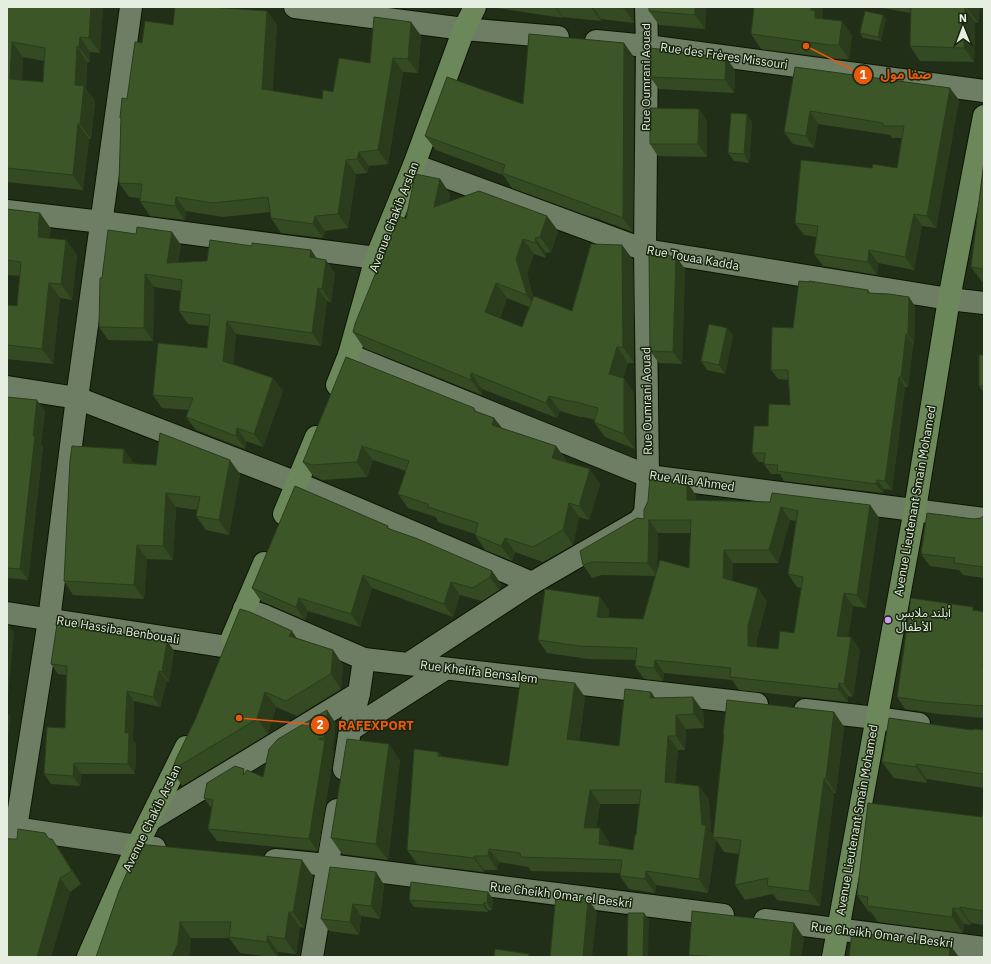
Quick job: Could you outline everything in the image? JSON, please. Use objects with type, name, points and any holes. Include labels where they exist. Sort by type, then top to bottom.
[{"type":"main road","name":"Avenue Chakib Arslan","points":[[220,667],[297,484],[349,355],[376,258],[414,165],[464,29],[475,7]]},
{"type":"main road","name":"Avenue Lieutenant Smain Mohamed","points":[[833,957],[915,509],[949,299],[984,116]]},
{"type":"main road","name":"Avenue Chakib Arslan","points":[[88,957],[137,846],[194,731]]},
{"type":"street","points":[[131,7],[77,398],[49,620],[11,827],[137,846],[177,850]]},
{"type":"street","name":"Rue des Frères Missouri","points":[[295,7],[464,29],[647,46],[984,91]]},
{"type":"street","name":"Rue Oumrani Aouad","points":[[408,664],[532,583],[639,521],[645,513],[648,476],[645,250],[646,7]]},
{"type":"street","name":"Rue Touaa Kadda","points":[[414,165],[645,250],[949,299],[984,303]]},
{"type":"street","points":[[7,211],[376,258]]},
{"type":"street","name":"Rue Alla Ahmed","points":[[349,355],[648,476],[984,519]]},
{"type":"street","points":[[7,387],[77,398],[297,484],[532,583]]},
{"type":"street","name":"Rue Khelifa Bensalem","points":[[244,609],[265,616],[364,659],[876,718],[938,727]]},
{"type":"street","name":"Rue Hassiba Benbouali","points":[[7,613],[228,647]]},
{"type":"street","points":[[312,957],[350,730],[359,693],[364,659]]},
{"type":"street","points":[[350,730],[445,669]]},
{"type":"street","points":[[150,820],[359,693]]},
{"type":"street","name":"Rue Cheikh Omar el Beskri","points":[[256,858],[984,948]]},
{"type":"building","points":[[7,7],[91,7],[89,38],[80,37],[79,47],[77,46],[75,85],[84,86],[80,124],[78,124],[73,175],[7,168]],"holes":[[[12,42],[45,48],[43,82],[10,79]]]},
{"type":"building","points":[[175,7],[210,7],[267,11],[262,89],[322,99],[323,90],[333,92],[339,58],[370,63],[374,17],[411,22],[408,59],[393,58],[378,150],[359,152],[357,159],[346,160],[338,214],[315,216],[313,224],[271,218],[268,197],[213,203],[176,197],[175,206],[140,201],[142,184],[119,183],[120,118],[122,98],[127,99],[135,42],[142,43],[145,21],[173,25]]},
{"type":"building","points":[[649,7],[695,7],[695,15],[649,11]]},
{"type":"building","points":[[754,7],[812,7],[811,10],[815,11],[815,18],[842,21],[839,45],[751,34]]},
{"type":"building","points":[[911,7],[968,7],[965,8],[964,48],[910,46]]},
{"type":"building","points":[[865,11],[883,15],[878,37],[860,33]]},
{"type":"building","points":[[529,34],[624,43],[623,218],[502,173],[505,165],[425,136],[447,77],[523,104]]},
{"type":"building","points":[[651,48],[726,58],[725,80],[650,77]]},
{"type":"building","points":[[795,67],[950,88],[927,216],[914,214],[905,257],[869,250],[868,262],[814,254],[818,226],[795,223],[801,160],[872,168],[873,164],[897,168],[904,126],[883,126],[883,123],[810,111],[806,136],[784,132]]},
{"type":"building","points":[[650,108],[699,109],[698,144],[650,144]]},
{"type":"building","points":[[731,113],[747,114],[744,154],[728,153]]},
{"type":"building","points":[[984,161],[984,269],[971,267]]},
{"type":"building","points":[[415,174],[440,179],[434,207],[479,191],[547,216],[540,237],[535,238],[536,243],[523,239],[516,259],[527,295],[496,283],[485,312],[522,327],[534,296],[572,311],[591,244],[622,245],[623,347],[617,347],[609,374],[624,378],[624,434],[594,422],[598,408],[549,396],[546,403],[471,373],[471,380],[353,332],[399,216],[406,219]]},
{"type":"building","points":[[7,209],[40,213],[38,237],[66,240],[61,284],[49,283],[42,349],[7,345],[7,305],[17,306],[21,262],[7,260]]},
{"type":"building","points":[[137,227],[172,232],[167,263],[207,261],[210,240],[252,246],[252,243],[311,250],[310,257],[326,260],[322,289],[318,288],[312,333],[227,321],[223,361],[273,378],[254,434],[237,428],[236,436],[186,417],[193,398],[153,395],[158,343],[207,348],[210,315],[179,311],[182,280],[145,274],[144,328],[99,327],[100,278],[102,278],[108,230],[136,234]]},
{"type":"building","points":[[649,252],[676,257],[673,352],[650,351]]},
{"type":"building","points":[[799,281],[809,281],[868,290],[868,293],[909,297],[908,334],[906,334],[901,377],[899,377],[885,481],[877,480],[876,484],[777,471],[778,465],[764,464],[765,453],[752,453],[754,426],[768,426],[769,404],[790,405],[788,370],[771,370],[772,327],[793,328]]},
{"type":"building","points":[[709,324],[727,328],[719,365],[701,361]]},
{"type":"building","points":[[979,355],[984,355],[984,386],[979,386]]},
{"type":"building","points":[[346,357],[474,408],[474,411],[494,418],[492,425],[556,446],[552,458],[590,469],[579,506],[569,503],[563,530],[533,547],[505,538],[501,546],[475,535],[478,523],[428,507],[428,504],[398,494],[409,461],[362,446],[357,462],[312,465],[303,462]]},
{"type":"building","points":[[7,397],[37,400],[33,436],[35,436],[20,569],[7,568]]},
{"type":"building","points":[[160,433],[230,460],[219,520],[196,516],[200,497],[166,493],[163,546],[137,545],[134,585],[64,581],[72,446],[124,449],[123,463],[156,465]]},
{"type":"building","points":[[650,477],[687,482],[687,500],[770,502],[772,493],[870,505],[857,595],[844,593],[837,636],[851,637],[844,684],[839,683],[838,689],[730,677],[731,668],[655,660],[654,668],[635,666],[637,648],[579,646],[538,640],[545,589],[600,597],[597,617],[643,619],[660,560],[689,568],[691,520],[649,520],[648,563],[592,562],[583,565],[580,551],[637,518],[644,519],[644,510],[648,501]],"holes":[[[781,507],[798,511],[788,574],[803,577],[794,633],[780,631],[778,649],[748,646],[748,626],[758,588],[723,578],[724,550],[769,550]]]},
{"type":"building","points":[[295,486],[388,526],[387,528],[418,539],[492,571],[490,577],[473,588],[451,582],[444,604],[363,575],[351,614],[299,598],[296,607],[252,588]]},
{"type":"building","points":[[927,513],[974,519],[981,518],[984,515],[984,567],[954,563],[955,558],[921,554]]},
{"type":"building","points":[[911,598],[973,607],[973,610],[984,612],[984,706],[930,702],[897,697]]},
{"type":"building","points":[[240,609],[292,631],[289,636],[333,650],[331,674],[286,701],[265,692],[257,719],[172,770],[195,720]]},
{"type":"building","points":[[57,624],[167,641],[162,672],[159,671],[153,697],[127,691],[125,733],[129,733],[128,764],[74,763],[73,776],[44,774],[47,727],[65,728],[67,666],[51,664]]},
{"type":"building","points":[[521,677],[575,683],[567,739],[619,746],[625,689],[651,692],[650,698],[693,697],[694,714],[676,715],[676,736],[668,736],[665,782],[699,786],[702,825],[706,825],[699,879],[646,871],[645,879],[620,876],[622,860],[521,857],[520,853],[489,849],[488,856],[474,856],[474,858],[407,850],[414,749],[438,752],[438,756],[508,766]],"holes":[[[590,790],[641,790],[633,850],[599,844],[600,828],[584,828]]]},
{"type":"building","points":[[727,700],[834,712],[826,778],[824,779],[809,891],[767,886],[768,878],[735,885],[741,840],[713,837]]},
{"type":"building","points":[[327,710],[324,737],[319,739],[325,740],[309,839],[208,829],[213,800],[204,798],[207,783],[235,766],[244,769],[243,775],[247,770],[263,777],[269,749],[278,739]]},
{"type":"building","points":[[889,718],[971,730],[984,730],[984,774],[916,764],[916,767],[882,762]]},
{"type":"building","points":[[347,739],[389,744],[376,844],[331,838]]},
{"type":"building","points":[[984,802],[984,911],[960,907],[960,909],[953,908],[952,917],[867,906],[868,897],[857,895],[868,803],[982,817]]},
{"type":"building","points":[[18,829],[45,833],[49,839],[52,839],[72,871],[60,878],[37,957],[7,957],[7,839],[17,839]]},
{"type":"building","points":[[138,844],[302,860],[293,912],[289,912],[285,939],[267,936],[267,942],[229,937],[231,922],[180,922],[178,943],[172,957],[96,957],[119,891]]},
{"type":"building","points":[[330,867],[376,872],[371,906],[353,904],[350,922],[321,919]]},
{"type":"building","points":[[411,882],[488,892],[487,903],[484,903],[483,905],[409,900]]},
{"type":"building","points":[[556,895],[588,899],[583,957],[550,957]]},
{"type":"building","points":[[692,911],[794,923],[790,957],[718,957],[689,955]]},
{"type":"building","points":[[628,913],[644,913],[643,957],[627,957]]},
{"type":"building","points":[[852,932],[950,945],[949,957],[849,957]]},
{"type":"building","points":[[495,949],[529,954],[528,957],[494,957]]},
{"type":"place","name":"صفا مول","points":[[806,46]]},
{"type":"place","name":"أبلند ملابس اﻷطفال","points":[[888,620]]},
{"type":"place","name":"RAFEXPORT","points":[[239,718]]}]
